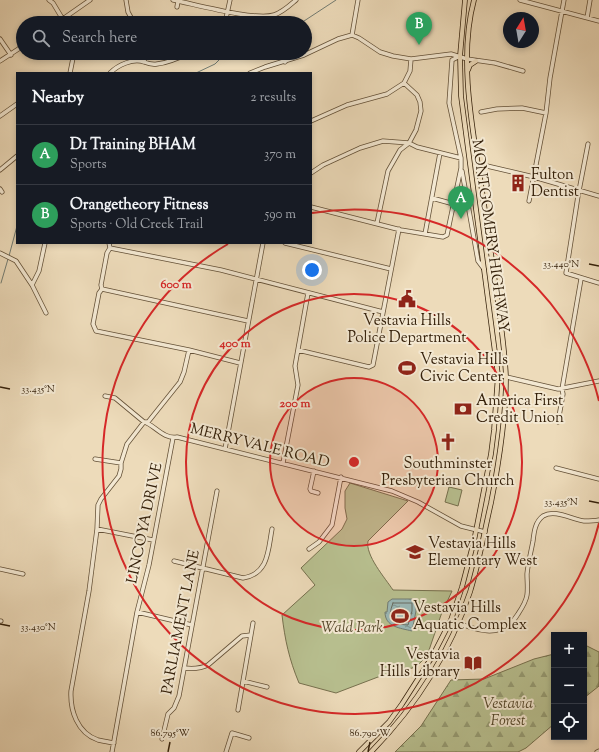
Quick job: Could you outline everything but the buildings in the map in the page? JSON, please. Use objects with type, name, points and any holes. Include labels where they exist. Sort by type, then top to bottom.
[{"type":"main road","name":"MONTGOMERY HIGHWAY","points":[[359,752],[389,722],[406,698],[432,656],[451,620],[466,572],[491,454],[498,375],[463,113],[460,56],[465,0]]},
{"type":"main road","name":"MONTGOMERY HIGHWAY","points":[[371,752],[387,735],[419,694],[439,661],[458,623],[470,592],[477,567],[499,462],[505,408],[506,376],[494,269],[471,114],[467,75],[468,28],[474,0]]},
{"type":"main road","points":[[467,75],[470,65],[476,61]]},
{"type":"main road","points":[[485,270],[494,269]]},
{"type":"main road","points":[[495,420],[500,424],[502,434]]},
{"type":"main road","points":[[482,502],[490,504]]},
{"type":"street","points":[[49,0],[53,3],[61,16]]},
{"type":"street","points":[[67,16],[90,0]]},
{"type":"street","points":[[126,0],[130,16]]},
{"type":"street","points":[[173,0],[260,16],[272,16],[284,11],[296,0]]},
{"type":"street","points":[[226,16],[230,0]]},
{"type":"street","points":[[352,35],[358,0]]},
{"type":"street","points":[[520,0],[599,21]]},
{"type":"street","points":[[540,5],[541,0]]},
{"type":"street","points":[[529,201],[546,113],[550,78],[564,0]]},
{"type":"street","points":[[587,18],[590,0]]},
{"type":"street","points":[[177,7],[178,1]]},
{"type":"street","points":[[312,51],[352,35],[387,55],[400,58],[446,54],[460,56],[476,61],[495,63],[523,71]]},
{"type":"street","points":[[0,39],[10,55]]},
{"type":"street","points":[[0,62],[16,51]]},
{"type":"street","points":[[460,56],[452,60],[449,103],[461,158],[461,168],[478,261],[485,270]]},
{"type":"street","points":[[312,121],[347,105],[387,94],[404,83],[410,71],[411,58]]},
{"type":"street","points":[[70,72],[73,60]]},
{"type":"street","points":[[111,72],[120,65],[131,62],[158,64],[173,60]]},
{"type":"street","points":[[252,72],[290,60]]},
{"type":"street","points":[[377,223],[388,171],[400,150],[409,143],[418,126],[421,111],[420,102],[417,95],[404,83]]},
{"type":"street","points":[[0,116],[16,105]]},
{"type":"street","points":[[481,112],[496,109],[522,108],[546,113]]},
{"type":"street","points":[[312,172],[323,165],[374,143],[383,141],[409,143],[417,147],[461,158]]},
{"type":"street","points":[[588,144],[566,274],[599,283]]},
{"type":"street","points":[[425,234],[440,153]]},
{"type":"street","points":[[0,170],[16,157]]},
{"type":"street","points":[[487,166],[534,177],[599,196]]},
{"type":"street","points":[[312,207],[399,229],[443,238],[447,236],[452,203],[461,168]]},
{"type":"street","points":[[432,198],[452,203]]},
{"type":"street","points":[[298,350],[369,367],[373,365],[399,229]]},
{"type":"street","points":[[32,285],[39,271],[45,244]]},
{"type":"street","points":[[225,449],[263,244]]},
{"type":"street","points":[[289,244],[391,269]]},
{"type":"street","points":[[240,363],[189,350],[100,332],[94,329],[93,324],[102,289],[101,285],[110,245],[221,270],[383,312]]},
{"type":"street","points":[[0,253],[16,261],[32,285],[46,313]]},
{"type":"street","points":[[558,422],[562,389],[581,279]]},
{"type":"street","points":[[102,289],[248,320]]},
{"type":"street","points":[[283,463],[298,385],[298,377],[295,369],[308,293]]},
{"type":"street","points":[[114,743],[97,739],[87,734],[77,721],[72,710],[71,701],[71,691],[92,570],[97,529],[98,505],[119,476],[122,469],[121,463],[127,444],[144,422],[148,422],[180,382],[189,350]]},
{"type":"street","points":[[498,375],[562,389],[599,381]]},
{"type":"street","name":"MERRYVALE ROAD","points":[[105,396],[115,398],[144,422],[147,422],[156,430],[173,438],[176,437],[392,491],[409,498],[461,526],[484,532]]},
{"type":"street","name":"LINCOYA DRIVE","points":[[112,752],[137,612],[173,438]]},
{"type":"street","points":[[95,459],[121,463]]},
{"type":"street","points":[[556,468],[599,479]]},
{"type":"street","points":[[314,471],[310,489],[311,491],[318,493]]},
{"type":"street","points":[[309,550],[328,532],[335,511],[340,477]]},
{"type":"street","name":"PARLIAMENT LANE","points":[[162,739],[168,714],[174,708],[179,696],[217,491]]},
{"type":"street","points":[[451,620],[486,631],[504,629],[514,622],[525,601],[528,568],[537,522],[544,516],[556,514],[584,521],[599,520]]},
{"type":"street","points":[[97,529],[153,540]]},
{"type":"street","points":[[174,561],[243,578],[250,577],[256,574],[265,563],[272,529]]},
{"type":"street","points":[[0,569],[23,574]]},
{"type":"street","points":[[137,612],[192,625]]},
{"type":"street","points":[[238,710],[253,623]]},
{"type":"street","points":[[184,668],[202,668],[242,636],[252,635]]},
{"type":"street","points":[[243,681],[267,687]]},
{"type":"street","points":[[226,752],[232,733],[249,738]]},
{"type":"green space","name":"Wald Park","points":[[350,483],[408,501],[368,541],[368,547],[372,559],[393,590],[452,591],[441,615],[427,656],[416,667],[378,677],[336,693],[299,683],[288,649],[282,615],[315,585],[301,568],[342,529],[347,519],[345,508],[345,491]]},
{"type":"green space","points":[[449,487],[462,490],[458,506],[445,502]]},
{"type":"green space","points":[[587,646],[599,652],[599,686],[587,696]]},
{"type":"green space","name":"Vestavia Forest","points":[[551,655],[551,727],[526,748],[518,752],[395,752],[421,726],[451,680],[484,679],[534,659]]},
{"type":"water","name":"Vestavia Hills Aquatic Complex","points":[[392,599],[416,599],[416,611],[412,631],[398,628],[390,624],[388,621],[385,612],[387,612],[388,602]]},
{"type":"waterway","points":[[312,16],[336,0]]},
{"type":"waterway","points":[[198,72],[215,64],[219,60]]},
{"type":"waterway","points":[[9,256],[16,230]]},
{"type":"waterway","points":[[1,283],[8,259]]},
{"type":"place","name":"Orangetheory Fitness","points":[[419,45]]},
{"type":"place","name":"Fulton Dentist","points":[[518,183]]},
{"type":"place","name":"D1 Training BHAM","points":[[461,219]]},
{"type":"place","name":"Vestavia Hills Police Department","points":[[407,299]]},
{"type":"place","name":"Vestavia Hills Civic Center","points":[[407,368]]},
{"type":"place","name":"America First Credit Union","points":[[463,409]]},
{"type":"place","name":"Southminster Presbyterian Church","points":[[448,442]]},
{"type":"place","name":"Vestavia Hills Elementary West","points":[[415,552]]},
{"type":"place","name":"Vestavia Hills Aquatic Complex","points":[[400,616]]},
{"type":"place","name":"Vestavia Hills Library","points":[[473,663]]}]
